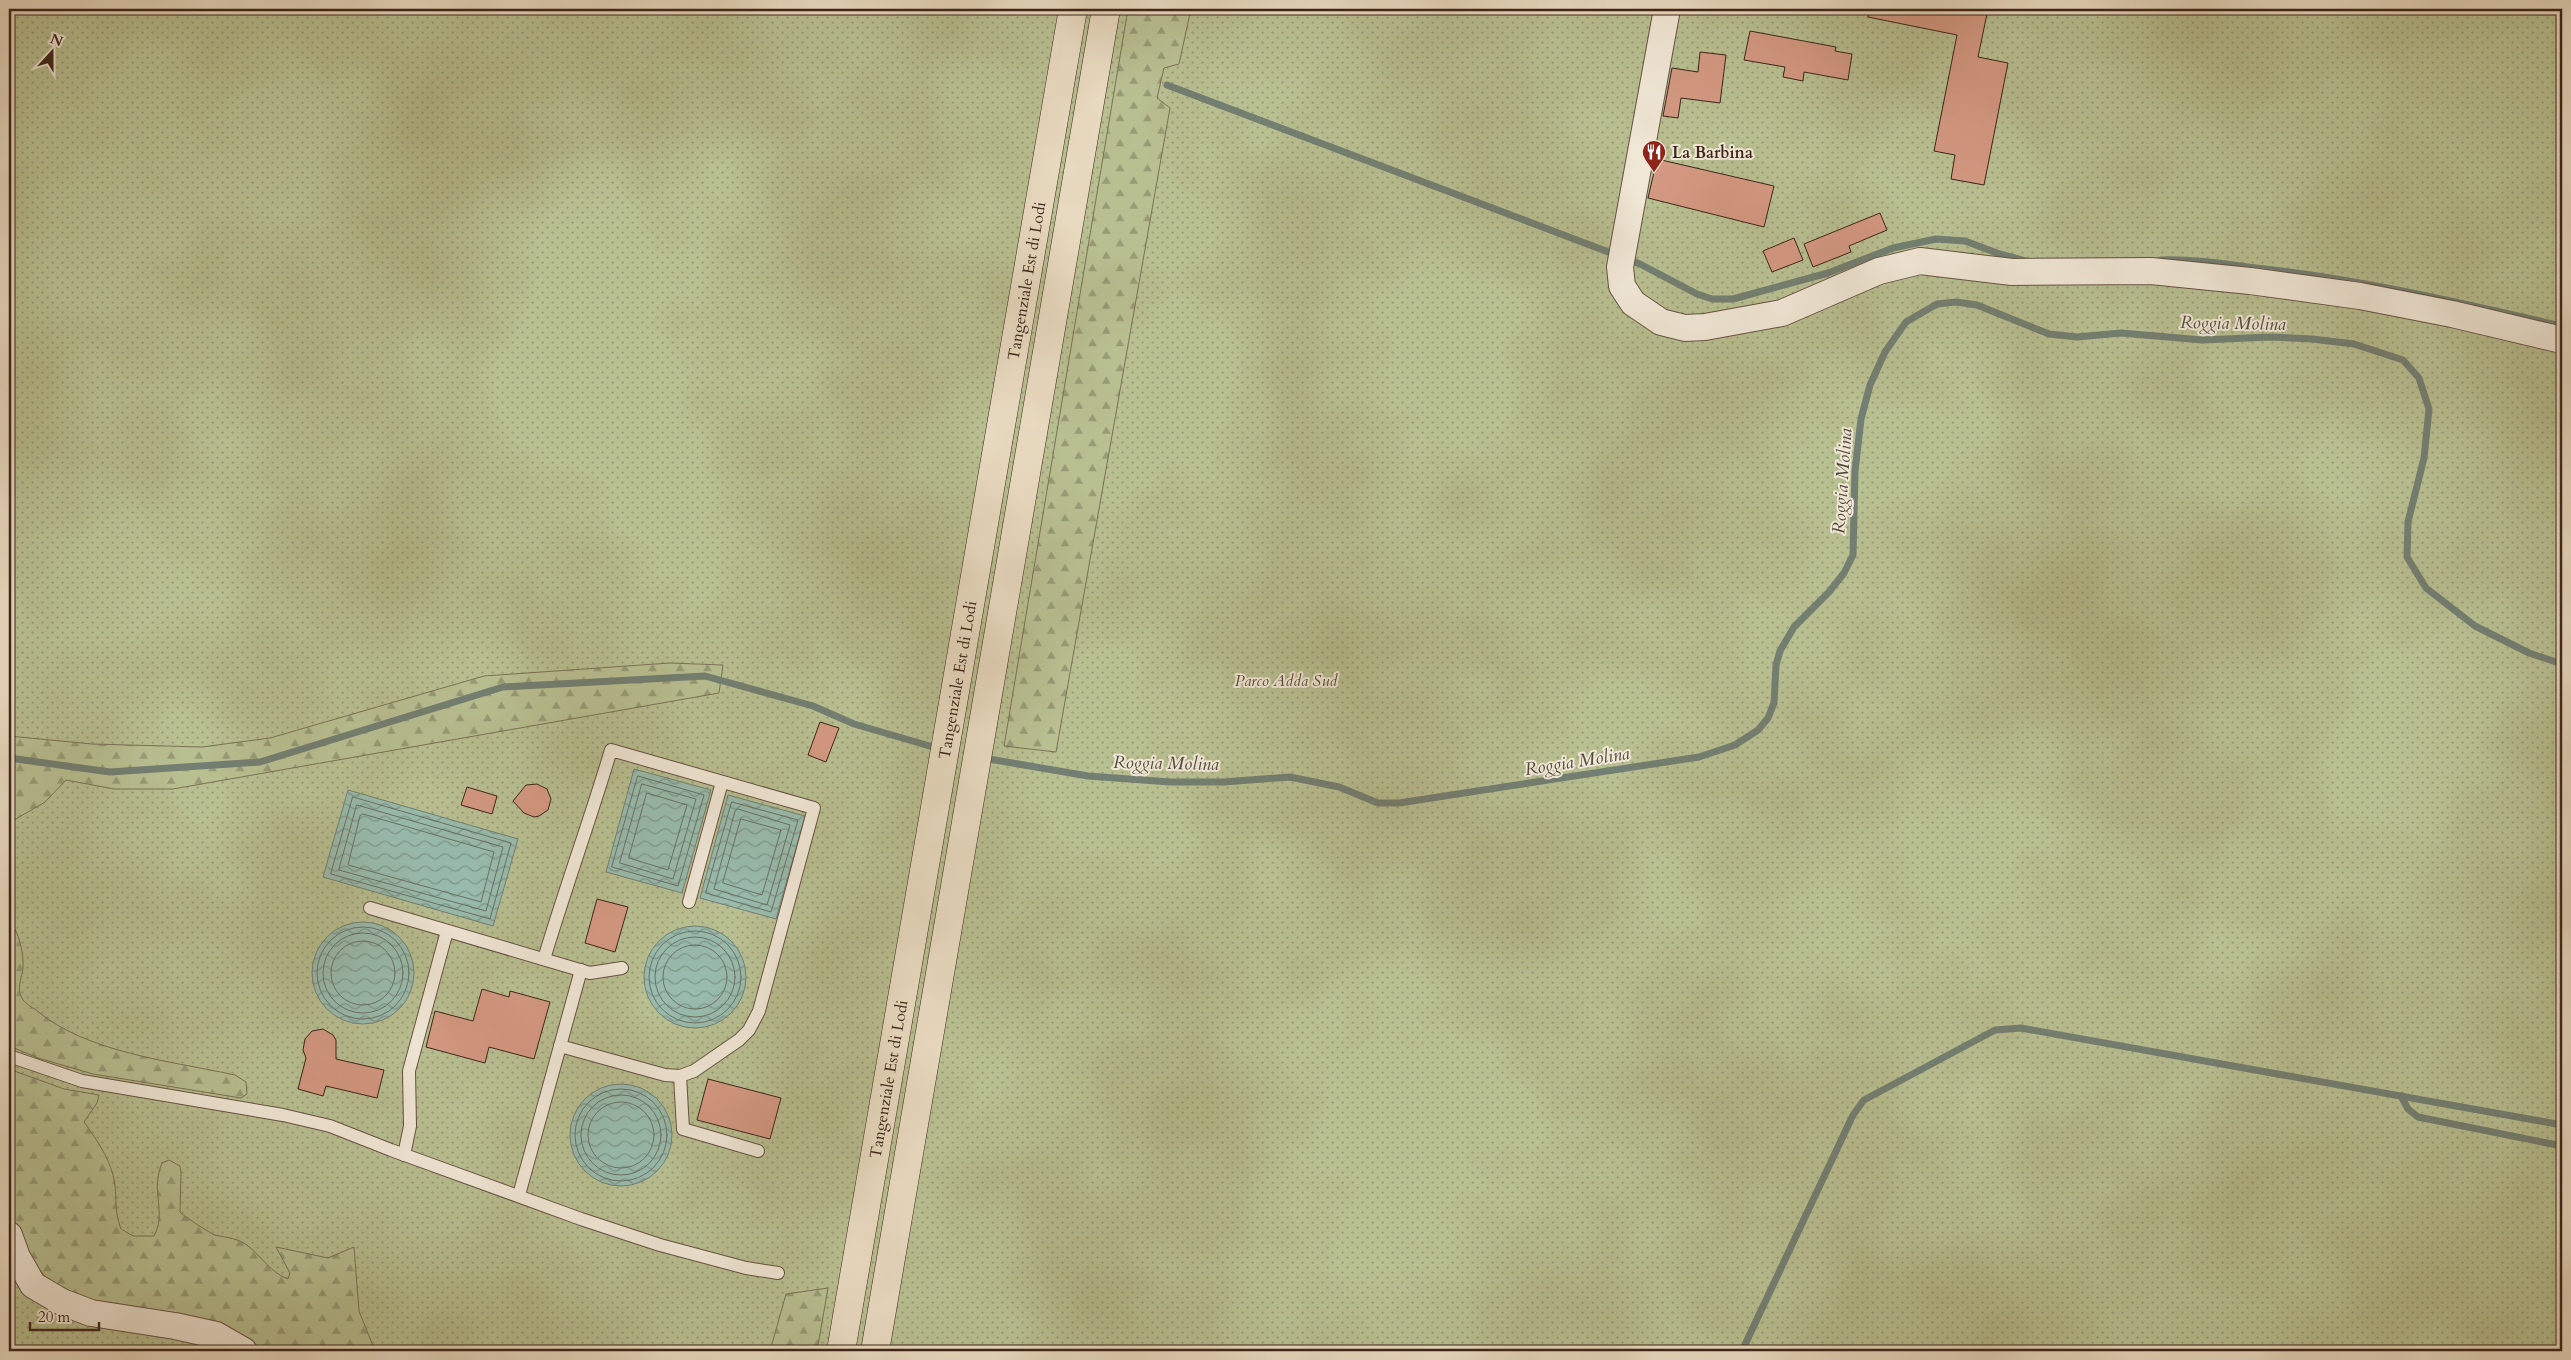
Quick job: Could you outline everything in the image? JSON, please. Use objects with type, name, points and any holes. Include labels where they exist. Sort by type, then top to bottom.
[{"type":"highway","name":"Tangenziale Est di Lodi","points":[[841,1351],[1073,9]]},
{"type":"highway","name":"Tangenziale Est di Lodi","points":[[875,1351],[1106,9]]},
{"type":"street","points":[[1667,9],[1622,257],[1622,286],[1633,303],[1661,322],[1685,328],[1704,327],[1782,313],[1879,271],[1920,261],[2012,272],[2152,272],[2250,280],[2360,296],[2452,314],[2562,340]]},
{"type":"street","points":[[9,1235],[17,1257],[34,1285],[62,1302],[90,1313],[175,1326],[216,1335],[244,1351]]},
{"type":"lane","points":[[544,959],[569,874],[593,812],[611,750],[814,808],[759,1011],[749,1030],[739,1040],[694,1071],[680,1076],[665,1075],[560,1046]]},
{"type":"lane","points":[[688,902],[722,782]]},
{"type":"lane","points":[[370,908],[581,970],[590,972],[622,968]]},
{"type":"lane","points":[[404,1155],[410,1126],[410,1070],[448,931]]},
{"type":"lane","points":[[520,1195],[581,970]]},
{"type":"lane","points":[[9,1056],[82,1081],[283,1115],[330,1126],[581,1219],[746,1268],[778,1273]]},
{"type":"lane","points":[[680,1076],[683,1129],[758,1151]]},
{"type":"green space","name":"Parco Adda Sud","points":[[9,9],[2562,9],[2562,1351],[9,1351]]},
{"type":"green space","points":[[1128,9],[1191,9],[1179,64],[1164,68],[1157,98],[1170,108],[1056,752],[1004,746]]},
{"type":"green space","points":[[670,663],[723,665],[719,693],[173,789],[114,789],[66,780],[45,802],[9,823],[9,736],[92,744],[202,747],[270,738],[484,676]]},
{"type":"green space","points":[[9,921],[16,930],[22,950],[23,968],[19,990],[23,1000],[28,1005],[57,1025],[105,1046],[157,1060],[235,1075],[246,1082],[247,1094],[241,1098],[93,1074],[38,1058],[9,1046]]},
{"type":"green space","points":[[9,1069],[64,1089],[99,1095],[97,1103],[84,1122],[101,1147],[111,1167],[117,1215],[121,1229],[133,1236],[154,1236],[159,1219],[159,1173],[162,1163],[169,1160],[180,1166],[180,1212],[212,1234],[244,1243],[272,1269],[288,1279],[290,1273],[276,1247],[328,1258],[354,1247],[359,1311],[375,1351],[257,1351],[83,1299],[48,1280],[29,1257],[15,1227],[9,1185]]},
{"type":"green space","points":[[828,1288],[817,1351],[770,1351],[786,1294]]},
{"type":"water","points":[[634,769],[711,790],[682,893],[606,872]]},
{"type":"water","points":[[348,790],[518,839],[493,926],[323,877]]},
{"type":"water","points":[[728,795],[805,816],[776,919],[700,898]]},
{"type":"water","points":[[363,922],[373,923],[392,930],[406,944],[413,963],[413,983],[406,1002],[392,1016],[373,1023],[363,1024],[353,1023],[334,1016],[320,1002],[313,983],[312,973],[313,963],[320,944],[334,930],[353,923]]},
{"type":"water","points":[[695,926],[705,927],[724,934],[738,948],[745,967],[745,987],[738,1006],[724,1020],[705,1027],[695,1028],[685,1027],[666,1020],[652,1006],[645,987],[644,977],[645,967],[652,948],[666,934],[685,927]]},
{"type":"water","points":[[621,1084],[631,1085],[650,1092],[664,1106],[671,1125],[671,1145],[664,1164],[650,1178],[631,1185],[621,1186],[611,1185],[592,1178],[578,1164],[571,1145],[570,1135],[571,1125],[578,1106],[592,1092],[611,1085]]},
{"type":"building","points":[[1869,9],[1988,9],[1978,57],[2008,63],[1984,185],[1951,179],[1955,155],[1934,151],[1957,35],[1868,17]]},
{"type":"building","points":[[1750,31],[1836,47],[1835,51],[1852,54],[1848,80],[1804,72],[1803,81],[1783,77],[1785,67],[1744,60]]},
{"type":"building","points":[[1700,52],[1726,55],[1720,103],[1681,98],[1678,118],[1663,116],[1672,68],[1698,72]]},
{"type":"building","points":[[1657,159],[1774,186],[1764,227],[1648,198]]},
{"type":"building","points":[[1880,213],[1887,230],[1849,246],[1851,252],[1813,267],[1804,244]]},
{"type":"building","points":[[1794,238],[1803,260],[1772,272],[1763,251]]},
{"type":"building","points":[[820,722],[839,728],[826,762],[808,755]]},
{"type":"building","points":[[537,784],[547,789],[551,799],[548,810],[534,817],[524,813],[513,801],[526,785]]},
{"type":"building","points":[[467,787],[497,796],[492,814],[461,805]]},
{"type":"building","points":[[597,899],[628,907],[615,952],[585,943]]},
{"type":"building","points":[[482,989],[509,997],[510,991],[550,1002],[534,1059],[489,1047],[485,1063],[426,1047],[435,1011],[473,1021]]},
{"type":"building","points":[[323,1029],[333,1035],[336,1040],[336,1059],[384,1070],[377,1098],[326,1086],[323,1096],[298,1089],[306,1058],[303,1050],[305,1039],[312,1031]]},
{"type":"building","points":[[708,1079],[781,1098],[770,1139],[697,1120]]},
{"type":"waterway","points":[[1167,85],[1640,264],[1697,294],[1712,299],[1733,299],[1828,273],[1893,248],[1936,239],[1965,241],[2026,261]]},
{"type":"waterway","points":[[2161,260],[2209,262],[2333,278],[2410,292],[2562,326]]},
{"type":"waterway","name":"Roggia Molina","points":[[983,758],[1088,776],[1170,782],[1224,782],[1290,777],[1339,787],[1378,803],[1399,803],[1699,757],[1735,745],[1758,730],[1768,718],[1774,703],[1776,665],[1780,651],[1794,627],[1829,592],[1844,573],[1853,555],[1855,471],[1861,419],[1870,385],[1885,352],[1906,322],[1937,304],[1956,302],[1977,305],[2049,334],[2077,337],[2121,333],[2202,340],[2270,337],[2312,339],[2354,344],[2403,360],[2419,378],[2429,409],[2424,458],[2408,522],[2407,557],[2426,588],[2475,626],[2529,653],[2562,664]]},
{"type":"waterway","points":[[9,758],[110,772],[260,762],[503,687],[705,676],[813,706],[854,724],[940,749]]},
{"type":"waterway","points":[[1742,1351],[1853,1115],[1864,1100],[1995,1030],[2021,1028],[2562,1125]]},
{"type":"waterway","points":[[2401,1096],[2408,1109],[2418,1117],[2562,1146]]},
{"type":"place","name":"La Barbina","points":[[1654,173]]}]
